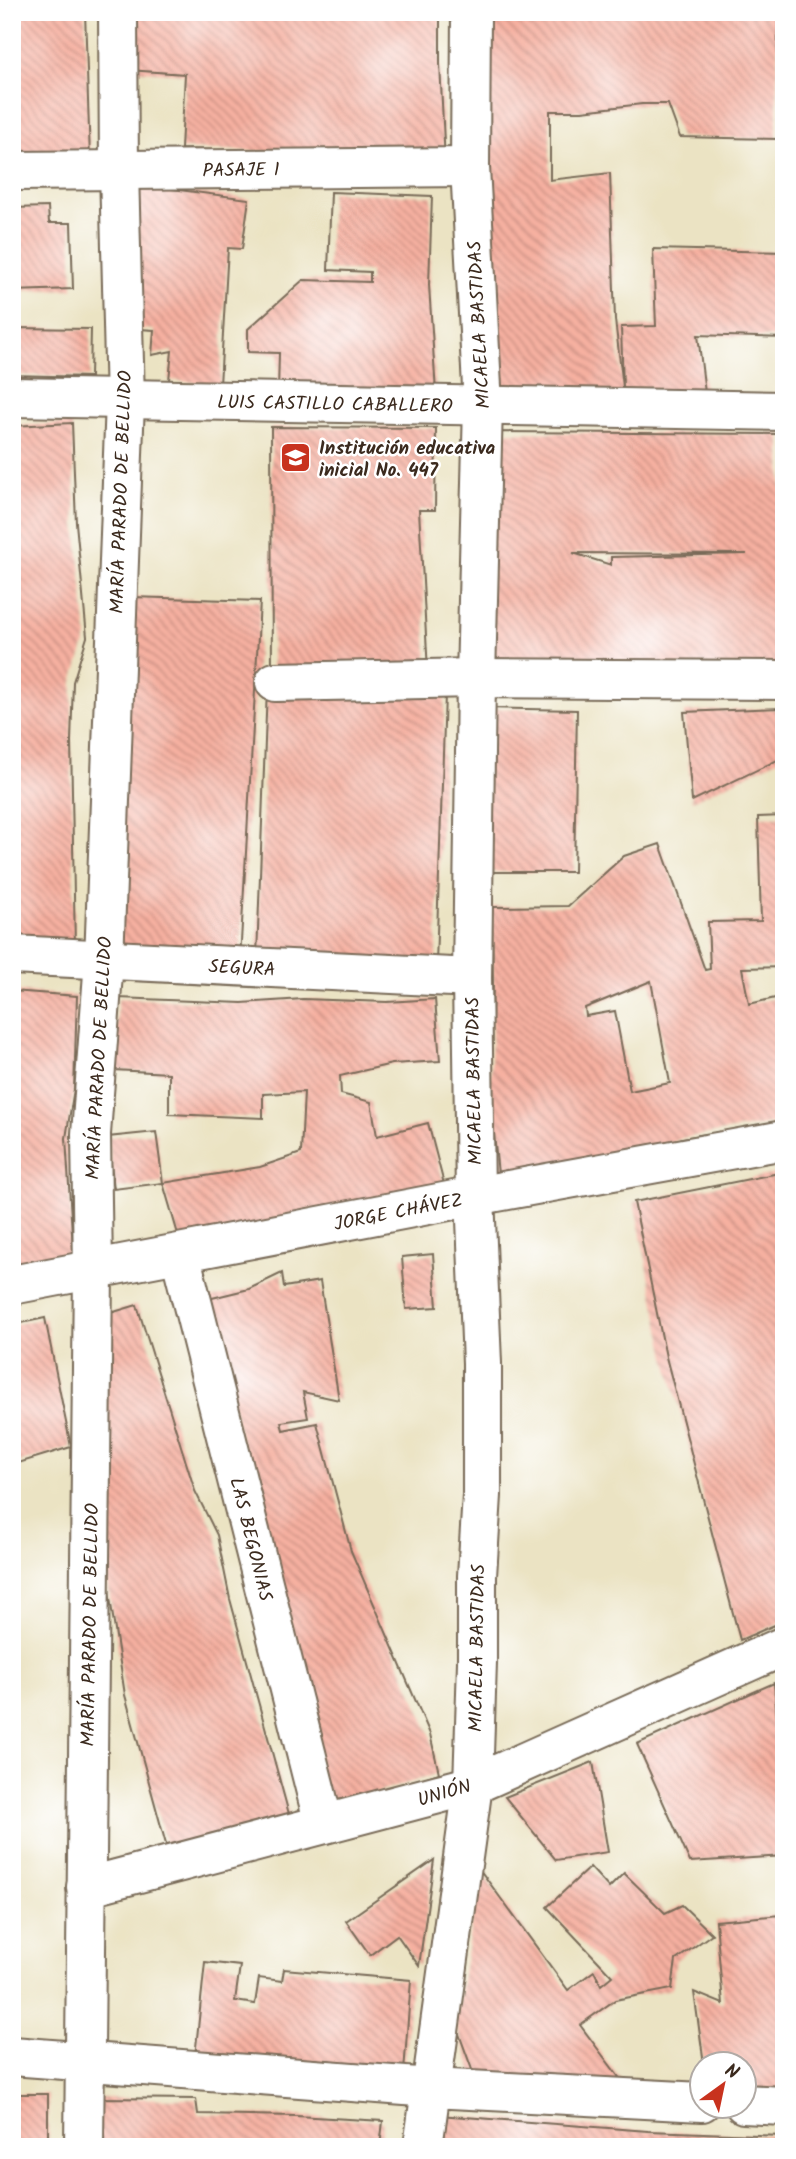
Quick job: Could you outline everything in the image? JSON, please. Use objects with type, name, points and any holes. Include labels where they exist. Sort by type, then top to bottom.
[{"type":"street","name":"MARÍA PARADO DE BELLIDO","points":[[84,2147],[93,1270],[91,1134],[104,960],[125,401],[118,12]]},
{"type":"street","name":"MICAELA BASTIDAS","points":[[423,2147],[473,1785],[477,1576],[482,1495],[482,1363],[475,1196],[472,978],[475,678],[483,405],[470,167],[471,12]]},
{"type":"street","name":"PASAJE 1","points":[[12,171],[470,167]]},
{"type":"street","name":"LUIS CASTILLO CABALLERO","points":[[12,397],[784,411]]},
{"type":"street","points":[[275,682],[475,678],[784,680]]},
{"type":"street","name":"SEGURA","points":[[12,956],[472,978]]},
{"type":"street","name":"JORGE CHÁVEZ","points":[[12,1285],[784,1140]]},
{"type":"street","name":"LAS BEGONIAS","points":[[180,1254],[324,1824]]},
{"type":"street","name":"UNIÓN","points":[[86,1887],[473,1785],[784,1646]]},
{"type":"street","points":[[12,2056],[431,2088],[688,2101]]},
{"type":"street","points":[[758,2105],[784,2106]]},
{"type":"building","points":[[12,12],[85,12],[90,159],[12,160]]},
{"type":"building","points":[[132,12],[440,12],[445,162],[181,149],[185,74],[128,70]]},
{"type":"building","points":[[480,12],[778,12],[777,139],[680,137],[668,104],[550,111],[550,180],[610,173],[615,320],[623,387],[621,327],[656,326],[653,249],[784,252],[784,338],[698,335],[705,393],[484,398]]},
{"type":"building","points":[[125,183],[249,199],[242,249],[228,248],[220,385],[169,380],[172,351],[152,355],[154,330],[125,328]]},
{"type":"building","points":[[331,192],[432,196],[429,285],[436,393],[278,392],[279,353],[248,352],[248,329],[303,280],[370,282],[370,272],[328,270]]},
{"type":"building","points":[[48,207],[49,223],[71,223],[73,289],[12,291],[12,208]]},
{"type":"building","points":[[12,328],[91,329],[90,377],[12,375]]},
{"type":"building","points":[[72,423],[76,523],[87,637],[73,682],[71,741],[75,947],[12,947],[12,426]]},
{"type":"building","points":[[271,427],[436,428],[435,510],[419,510],[428,671],[272,677]]},
{"type":"building","points":[[488,432],[781,434],[784,667],[487,666]],"holes":[[[573,553],[747,554],[611,557],[611,565]]]},
{"type":"building","points":[[131,597],[260,601],[240,960],[112,951]]},
{"type":"building","points":[[267,687],[445,694],[436,964],[257,957]]},
{"type":"building","points":[[482,708],[577,710],[574,872],[481,872]]},
{"type":"building","points":[[781,708],[784,757],[692,801],[684,712]]},
{"type":"building","points":[[784,816],[784,967],[742,968],[749,1004],[784,996],[784,1122],[682,1138],[643,1158],[498,1174],[490,1093],[492,907],[568,906],[624,856],[660,844],[705,970],[710,969],[708,922],[761,921],[758,817]],"holes":[[[651,981],[670,1083],[630,1091],[615,1011],[586,1016],[585,1008]]]},
{"type":"building","points":[[12,991],[77,996],[74,1089],[66,1138],[74,1265],[12,1268]]},
{"type":"building","points":[[118,998],[242,1003],[303,999],[387,1002],[435,999],[440,1061],[392,1064],[340,1076],[341,1094],[371,1102],[377,1136],[428,1123],[444,1184],[182,1248],[163,1183],[260,1167],[301,1153],[304,1092],[263,1094],[263,1118],[169,1114],[169,1073],[114,1070]]},
{"type":"building","points":[[156,1132],[163,1183],[114,1189],[108,1137]]},
{"type":"building","points":[[784,1172],[784,1621],[740,1640],[666,1357],[634,1202]]},
{"type":"building","points":[[433,1254],[437,1307],[406,1309],[402,1257]]},
{"type":"building","points":[[282,1273],[284,1287],[320,1281],[339,1400],[303,1392],[308,1418],[281,1422],[283,1430],[317,1423],[351,1551],[430,1734],[439,1773],[365,1797],[326,1803],[208,1299],[249,1289]]},
{"type":"building","points":[[137,1305],[195,1491],[217,1535],[230,1599],[292,1825],[170,1859],[125,1695],[104,1559],[107,1314]]},
{"type":"building","points":[[45,1318],[71,1447],[12,1465],[12,1325]]},
{"type":"building","points":[[774,1683],[784,1805],[784,1856],[690,1862],[637,1744]]},
{"type":"building","points":[[593,1762],[608,1852],[556,1860],[505,1797]]},
{"type":"building","points":[[434,1860],[419,1966],[397,1935],[370,1955],[346,1921]]},
{"type":"building","points":[[590,1867],[609,1888],[624,1873],[665,1913],[682,1905],[712,1934],[676,1960],[672,1989],[615,2000],[580,2025],[627,2088],[478,2086],[455,2023],[480,1870],[568,1990],[594,1971],[601,1985],[612,1976],[547,1907]]},
{"type":"building","points":[[780,1915],[784,1953],[784,2095],[758,2089],[758,2050],[702,2050],[694,1992],[723,2004],[716,1921]]},
{"type":"building","points":[[205,1962],[240,1966],[235,2001],[255,2004],[259,1978],[282,1981],[284,1969],[411,1980],[404,2072],[195,2057]]},
{"type":"building","points":[[12,2094],[48,2094],[48,2147],[12,2147]]},
{"type":"building","points":[[98,2098],[196,2099],[198,2114],[383,2121],[380,2147],[98,2147]]},
{"type":"building","points":[[438,2115],[648,2131],[784,2136],[784,2147],[436,2147]]},
{"type":"place","name":"Institución educativa inicial No. 447","points":[[296,458]]}]
